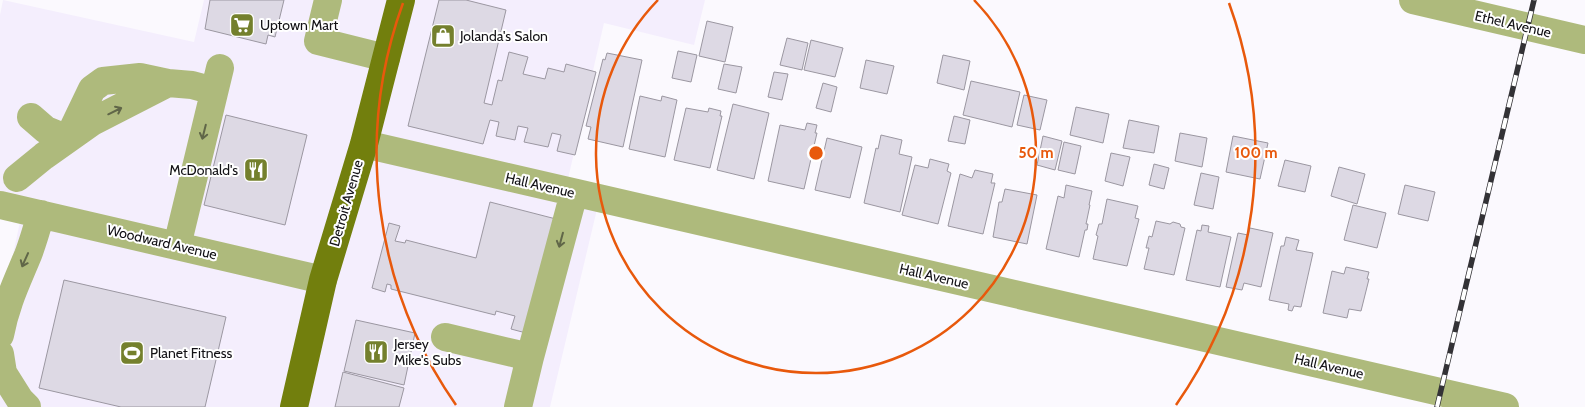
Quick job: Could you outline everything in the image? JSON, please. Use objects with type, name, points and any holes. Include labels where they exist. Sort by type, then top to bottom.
[{"type":"main road","name":"Detroit Avenue","points":[[294,407],[323,280],[364,144],[401,0]]},
{"type":"street","points":[[328,0],[318,41],[386,58]]},
{"type":"street","name":"Ethel Avenue","points":[[1413,0],[1585,40]]},
{"type":"street","points":[[17,178],[68,138],[92,89],[103,81],[140,77],[168,83],[192,85],[217,80],[176,246]]},
{"type":"street","points":[[32,117],[46,130],[68,138]]},
{"type":"street","name":"Hall Avenue","points":[[364,144],[1505,407]]},
{"type":"street","points":[[518,407],[574,193]]},
{"type":"street","name":"Woodward Avenue","points":[[0,205],[323,280]]},
{"type":"street","points":[[0,335],[4,313],[14,284],[30,250],[41,214]]},
{"type":"street","points":[[445,338],[530,357]]},
{"type":"street","points":[[0,354],[3,374],[20,400],[27,407]]},
{"type":"shaded area","points":[[3,0],[194,42],[204,0],[705,0],[694,45],[604,23],[564,196],[598,205],[550,407],[0,407],[0,314],[20,222],[0,217],[0,15]]},
{"type":"building","name":"Uptown Mart","points":[[210,0],[284,0],[275,37],[268,35],[266,44],[205,29]]},
{"type":"building","points":[[439,0],[466,0],[506,10],[484,103],[492,105],[498,80],[502,81],[509,52],[528,57],[523,74],[545,79],[548,68],[564,72],[566,64],[596,72],[575,155],[557,151],[561,135],[552,133],[548,147],[524,142],[528,128],[518,126],[515,140],[496,136],[499,122],[490,120],[483,144],[408,126]]},
{"type":"building","points":[[707,21],[733,27],[725,62],[699,56]]},
{"type":"building","points":[[787,38],[808,43],[802,70],[780,65]]},
{"type":"building","points":[[811,40],[843,48],[835,77],[804,70]]},
{"type":"building","points":[[678,51],[697,55],[691,82],[672,78]]},
{"type":"building","points":[[607,53],[642,60],[623,147],[588,139],[591,127],[586,126],[603,59],[605,60]]},
{"type":"building","points":[[943,55],[970,61],[964,90],[937,83]]},
{"type":"building","points":[[866,60],[894,66],[887,94],[860,88]]},
{"type":"building","points":[[724,64],[742,67],[736,93],[718,89]]},
{"type":"building","points":[[774,72],[788,74],[782,100],[768,97]]},
{"type":"building","points":[[971,81],[1020,92],[1012,127],[963,115]]},
{"type":"building","points":[[823,83],[837,87],[831,112],[816,108]]},
{"type":"building","points":[[1024,95],[1047,100],[1040,130],[1017,125]]},
{"type":"building","points":[[640,96],[661,101],[662,96],[677,100],[665,157],[629,149]]},
{"type":"building","points":[[733,104],[769,113],[754,179],[717,170]]},
{"type":"building","points":[[1076,107],[1109,114],[1103,143],[1070,135]]},
{"type":"building","points":[[686,108],[708,112],[709,108],[721,111],[720,116],[722,116],[710,168],[674,160]]},
{"type":"building","name":"McDonald's","points":[[226,115],[307,135],[285,225],[204,205]]},
{"type":"building","points":[[954,116],[970,120],[965,144],[948,141]]},
{"type":"building","points":[[1129,120],[1159,126],[1154,153],[1123,148]]},
{"type":"building","points":[[807,123],[817,125],[815,133],[817,133],[804,189],[768,181],[780,125],[805,130]]},
{"type":"building","points":[[1180,133],[1207,138],[1202,167],[1175,161]]},
{"type":"building","points":[[881,135],[902,140],[899,154],[912,157],[900,212],[864,203],[876,148],[878,149]]},
{"type":"building","points":[[1043,136],[1062,141],[1055,170],[1037,165]]},
{"type":"building","points":[[1233,136],[1268,143],[1260,179],[1226,172]]},
{"type":"building","points":[[827,138],[862,147],[850,198],[815,190]]},
{"type":"building","points":[[1064,142],[1081,146],[1075,174],[1058,170]]},
{"type":"building","points":[[1111,153],[1130,157],[1123,186],[1105,181]]},
{"type":"building","points":[[930,159],[949,164],[947,171],[951,173],[938,224],[902,215],[915,165],[928,168]]},
{"type":"building","points":[[1285,160],[1311,166],[1305,192],[1278,186]]},
{"type":"building","points":[[1154,164],[1169,168],[1164,189],[1149,185]]},
{"type":"building","points":[[1339,167],[1365,174],[1357,204],[1331,196]]},
{"type":"building","points":[[975,170],[993,174],[991,183],[995,183],[983,234],[948,226],[960,174],[972,178]]},
{"type":"building","points":[[1201,173],[1219,177],[1213,209],[1194,205]]},
{"type":"building","points":[[1066,185],[1092,191],[1086,224],[1088,224],[1087,230],[1085,230],[1079,257],[1046,249],[1058,196],[1064,198]]},
{"type":"building","points":[[1405,185],[1435,192],[1428,221],[1398,214]]},
{"type":"building","points":[[1005,189],[1037,195],[1027,244],[993,237],[999,202],[1002,202]]},
{"type":"building","points":[[1107,199],[1138,206],[1135,218],[1139,219],[1127,266],[1093,259],[1098,236],[1096,235],[1099,224],[1102,224]]},
{"type":"building","points":[[490,202],[556,219],[526,333],[511,329],[515,316],[496,311],[495,315],[391,289],[391,285],[387,284],[385,292],[372,288],[389,223],[400,226],[395,241],[405,243],[406,240],[476,258]]},
{"type":"building","points":[[1353,205],[1386,213],[1377,248],[1344,240]]},
{"type":"building","points":[[1156,221],[1170,224],[1173,222],[1185,228],[1174,275],[1144,269],[1149,248],[1146,248],[1149,236],[1152,237]]},
{"type":"building","points":[[1202,225],[1209,226],[1208,232],[1231,237],[1220,287],[1186,280],[1197,230],[1201,231]]},
{"type":"building","points":[[1250,228],[1273,233],[1261,287],[1244,283],[1242,290],[1226,287],[1238,233],[1248,235]]},
{"type":"building","points":[[1286,237],[1299,240],[1296,250],[1313,253],[1301,307],[1294,306],[1292,311],[1288,310],[1289,304],[1269,300],[1281,246],[1284,246]]},
{"type":"building","points":[[1346,267],[1369,272],[1361,311],[1349,309],[1347,318],[1323,313],[1332,271],[1344,274]]},
{"type":"building","name":"Planet Fitness","points":[[64,280],[226,317],[205,407],[121,407],[39,388]]},
{"type":"building","points":[[356,320],[415,333],[404,385],[344,371]]},
{"type":"building","points":[[343,372],[404,388],[399,407],[335,407]]},
{"type":"railway","points":[[1437,407],[1534,0]]},
{"type":"place","name":"Uptown Mart","points":[[242,25]]},
{"type":"place","name":"Jolanda's Salon","points":[[443,36]]},
{"type":"place","name":"McDonald's","points":[[256,170]]},
{"type":"place","name":"Jersey Mike's Subs","points":[[376,352]]},
{"type":"place","name":"Planet Fitness","points":[[132,353]]}]
